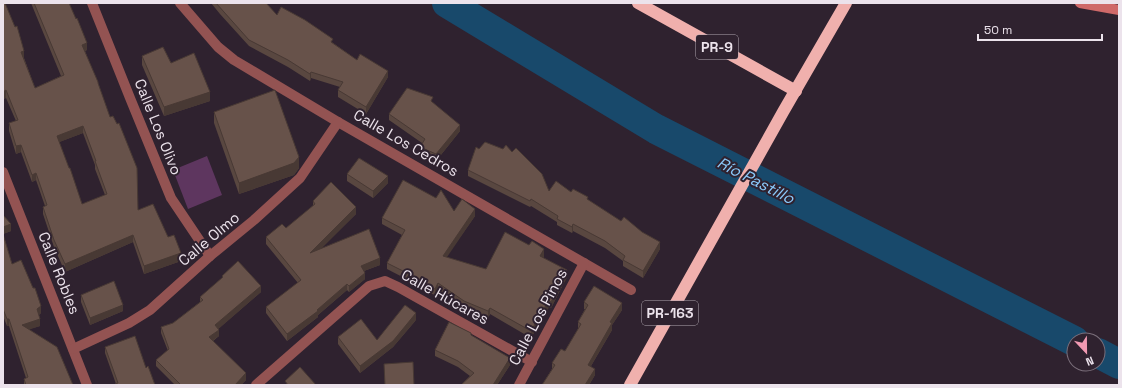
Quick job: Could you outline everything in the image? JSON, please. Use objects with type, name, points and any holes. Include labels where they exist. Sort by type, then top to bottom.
[{"type":"highway","name":"PR-9","points":[[638,3],[796,91]]},
{"type":"highway","name":"PR-163","points":[[630,385],[846,3]]},
{"type":"street","name":"Calle Los Olivo","points":[[92,3],[171,198],[210,256]]},
{"type":"street","name":"Calle Los Cedros","points":[[180,3],[218,46],[234,60],[338,122],[631,290]]},
{"type":"street","points":[[1080,3],[1119,10]]},
{"type":"street","name":"Calle Olmo","points":[[73,349],[129,323],[150,310],[300,178],[338,122]]},
{"type":"street","name":"Calle Robles","points":[[3,172],[87,385]]},
{"type":"street","name":"Calle Los Pinos","points":[[519,385],[584,263]]},
{"type":"street","name":"Calle Húcares","points":[[256,385],[369,286],[385,281],[532,362]]},
{"type":"shaded area","points":[[207,156],[222,195],[188,209],[173,170]]},
{"type":"building","points":[[3,3],[5,3],[15,27],[17,26],[24,51],[21,52],[35,88],[64,75],[34,3],[69,3],[87,43],[82,45],[98,82],[110,117],[113,116],[117,124],[119,123],[137,168],[138,210],[153,204],[168,237],[174,235],[181,253],[144,266],[133,235],[65,264],[54,240],[43,207],[47,205],[36,173],[32,175],[21,145],[16,146],[9,123],[18,120],[6,90],[3,92]],"holes":[[[83,126],[107,194],[82,204],[57,136]]]},
{"type":"building","points":[[216,3],[266,3],[277,15],[281,7],[305,20],[333,39],[331,42],[357,60],[360,54],[388,71],[366,107],[338,90],[343,82],[311,72],[310,74],[288,60],[249,40]]},
{"type":"building","points":[[163,47],[171,63],[194,53],[210,92],[164,107],[142,56]]},
{"type":"building","points":[[407,88],[433,97],[431,101],[460,125],[436,154],[420,147],[425,139],[389,114]]},
{"type":"building","points":[[275,90],[299,157],[294,163],[239,183],[214,112]]},
{"type":"building","points":[[485,142],[503,149],[506,145],[512,152],[516,148],[542,174],[549,191],[556,181],[571,192],[573,189],[588,197],[587,199],[621,221],[624,217],[642,232],[660,242],[643,271],[623,260],[625,256],[605,241],[573,224],[572,227],[557,219],[558,216],[531,199],[530,201],[468,170],[476,147],[479,149]]},
{"type":"building","points":[[359,158],[388,176],[373,191],[347,174]]},
{"type":"building","points":[[403,180],[436,198],[441,190],[454,211],[462,199],[475,209],[443,256],[486,269],[505,232],[529,245],[532,241],[544,249],[540,256],[567,270],[551,302],[549,300],[531,331],[490,308],[488,311],[464,301],[438,283],[435,289],[419,282],[412,278],[413,276],[387,263],[405,230],[382,218]]},
{"type":"building","points":[[331,182],[356,207],[310,253],[369,229],[380,258],[361,266],[365,273],[349,286],[347,284],[317,310],[318,311],[287,334],[266,307],[301,280],[266,237],[282,224],[286,228],[315,204],[313,201]]},
{"type":"building","points":[[3,215],[11,224],[3,227]]},
{"type":"building","points":[[3,234],[12,264],[21,260],[33,288],[35,288],[41,306],[37,309],[40,319],[22,325],[57,347],[73,385],[26,385],[24,379],[28,377],[9,319],[7,319],[3,309]]},
{"type":"building","points":[[238,261],[261,286],[215,325],[219,330],[209,337],[246,373],[235,385],[181,385],[156,360],[169,349],[161,327],[173,323],[203,300],[200,297],[223,277],[222,276]]},
{"type":"building","points":[[114,281],[123,305],[90,318],[81,295]]},
{"type":"building","points":[[594,286],[622,303],[610,322],[612,323],[588,365],[595,369],[585,385],[542,385],[555,365],[552,363],[561,349],[565,351],[581,324],[578,322],[588,305],[584,302]]},
{"type":"building","points":[[405,305],[416,313],[393,341],[360,366],[338,337],[361,319],[377,340]]},
{"type":"building","points":[[449,322],[471,333],[471,335],[510,358],[493,385],[461,385],[474,373],[458,361],[435,350]]},
{"type":"building","points":[[135,336],[146,368],[148,366],[155,385],[115,384],[118,383],[105,347]]},
{"type":"building","points":[[413,362],[414,385],[385,385],[384,364]]},
{"type":"building","points":[[300,367],[316,385],[288,385],[285,381]]},
{"type":"waterway","name":"Río Pastillo","points":[[447,3],[656,129],[1066,337]]},
{"type":"waterway","name":"Río Pastillo","points":[[1106,357],[1119,364]]}]
